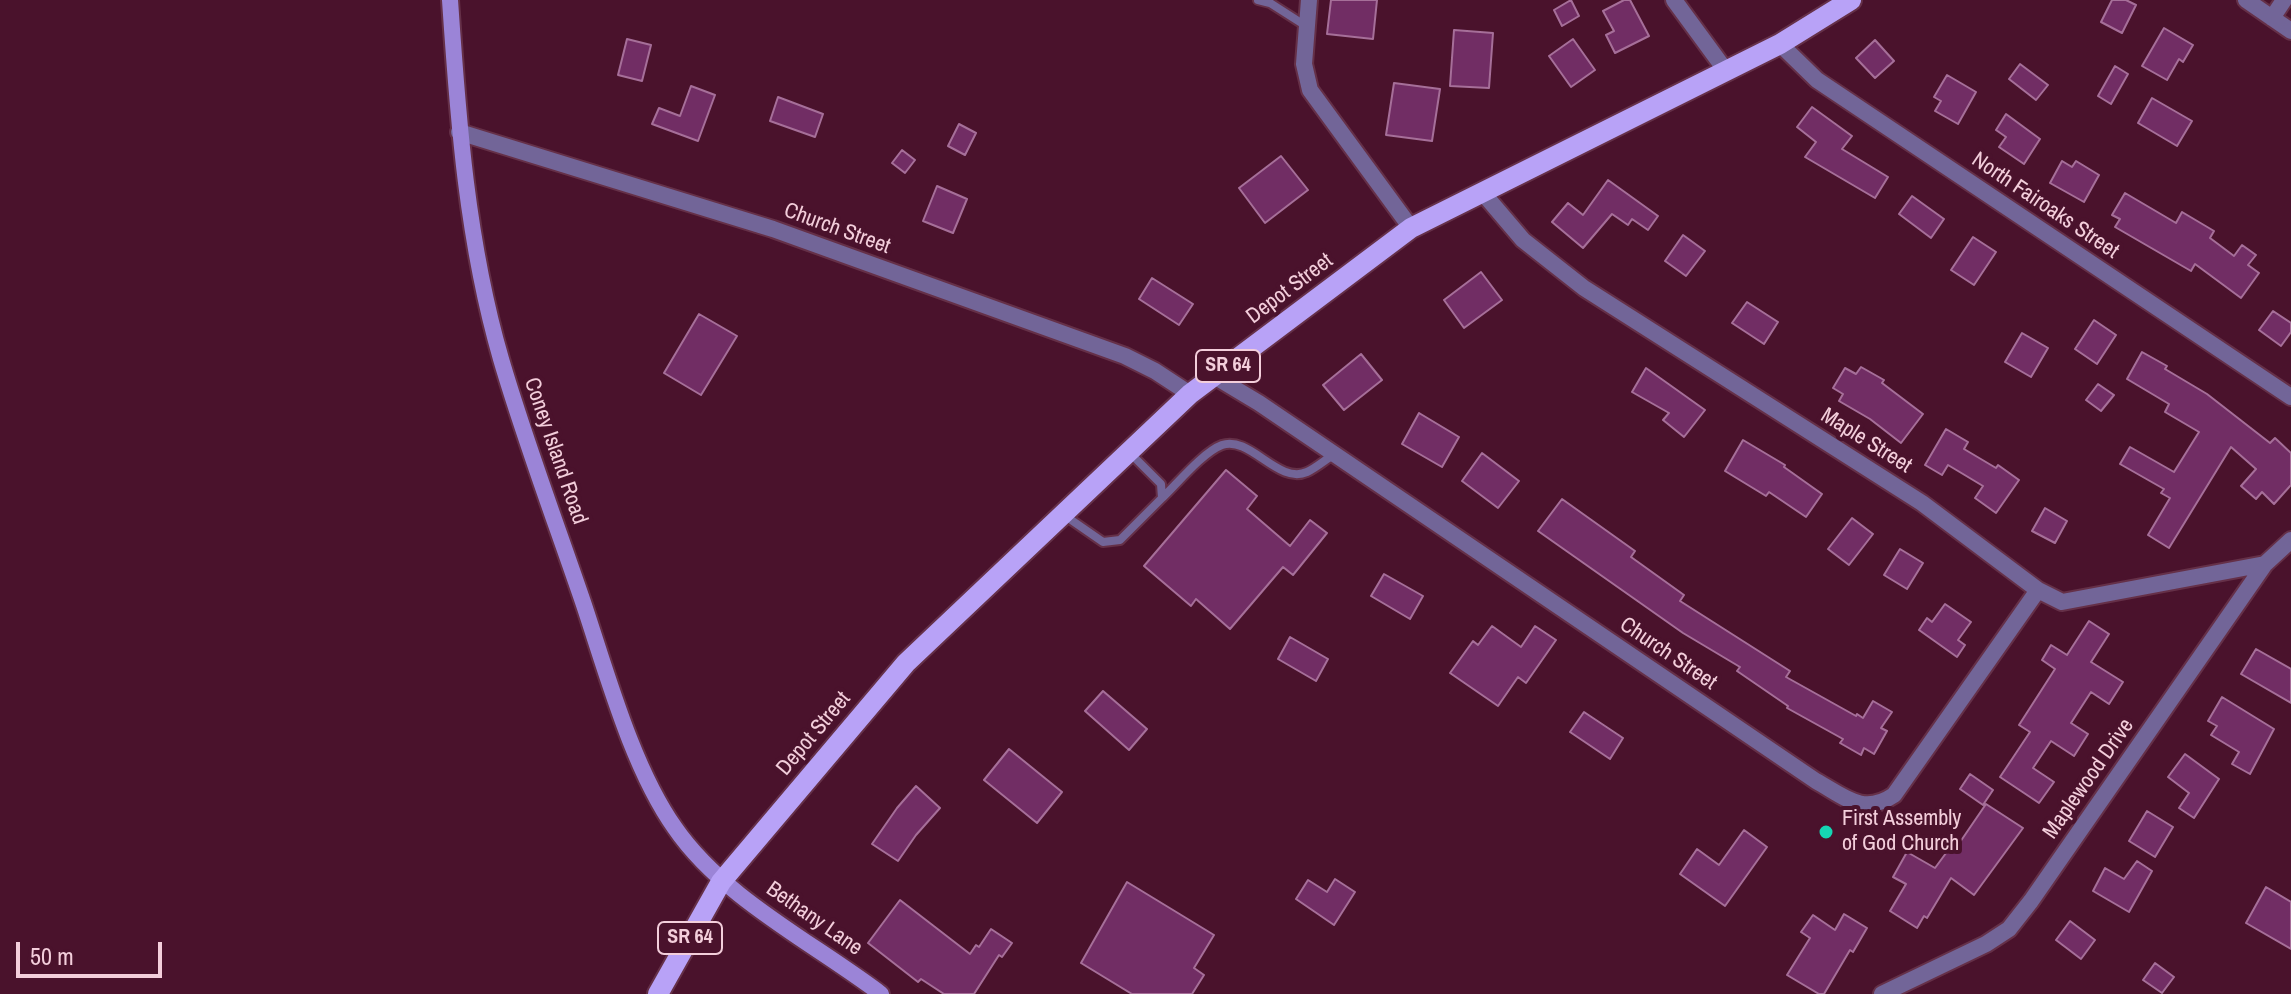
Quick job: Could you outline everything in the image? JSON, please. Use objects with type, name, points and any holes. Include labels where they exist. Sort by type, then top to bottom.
[{"type":"main road","name":"Depot Street","points":[[721,882],[906,663],[1190,394],[1411,228],[1780,44],[1851,0]]},
{"type":"main road","name":"SR 64","points":[[658,994],[721,882]]},
{"type":"street","name":"Coney Island Road","points":[[450,0],[459,132],[478,262],[500,358],[614,695],[648,780],[675,829],[721,882]]},
{"type":"street","points":[[1309,0],[1304,64],[1310,90],[1411,228]]},
{"type":"street","points":[[1674,0],[1726,71]]},
{"type":"street","points":[[2246,0],[2291,31]]},
{"type":"street","points":[[2272,18],[2284,0]]},
{"type":"street","name":"North Fairoaks Street","points":[[1780,44],[1817,80],[2291,397]]},
{"type":"street","name":"Church Street","points":[[459,132],[787,234],[1125,356],[1190,394]]},
{"type":"street","name":"Maple Street","points":[[1483,193],[1523,240],[1584,288],[1922,503],[2038,590],[2062,602],[2265,564]]},
{"type":"street","name":"Church Street","points":[[1214,376],[1803,772],[1862,806],[1881,804],[1894,795],[2038,590]]},
{"type":"street","name":"Maplewood Drive","points":[[1882,994],[1986,944],[2009,929],[2265,564],[2291,540]]},
{"type":"street","name":"Bethany Lane","points":[[721,882],[881,994]]},
{"type":"lane","points":[[1258,0],[1270,3],[1307,27]]},
{"type":"lane","points":[[1063,514],[1103,542],[1120,540],[1213,451],[1225,444],[1239,445],[1289,474],[1305,474],[1334,455]]},
{"type":"lane","points":[[1129,452],[1161,484],[1162,498]]},
{"type":"building","points":[[1331,0],[1377,0],[1373,39],[1327,34]]},
{"type":"building","points":[[1571,0],[1579,16],[1562,26],[1554,10]]},
{"type":"building","points":[[1630,0],[1649,36],[1615,53],[1606,35],[1614,31],[1603,11]]},
{"type":"building","points":[[2112,0],[2126,0],[2136,5],[2122,33],[2101,22]]},
{"type":"building","points":[[2164,28],[2193,45],[2183,62],[2179,59],[2167,80],[2142,66]]},
{"type":"building","points":[[1454,30],[1493,33],[1489,88],[1450,86]]},
{"type":"building","points":[[627,39],[651,45],[642,81],[618,75]]},
{"type":"building","points":[[1573,39],[1595,70],[1571,87],[1549,56]]},
{"type":"building","points":[[1875,40],[1894,61],[1875,78],[1856,58]]},
{"type":"building","points":[[2020,64],[2048,85],[2036,100],[2009,79]]},
{"type":"building","points":[[2115,66],[2128,74],[2111,104],[2098,96]]},
{"type":"building","points":[[1947,75],[1976,92],[1958,124],[1935,111],[1941,101],[1934,97]]},
{"type":"building","points":[[1394,83],[1440,89],[1432,141],[1386,135]]},
{"type":"building","points":[[691,86],[715,95],[698,141],[652,124],[659,108],[680,116]]},
{"type":"building","points":[[778,97],[823,114],[815,137],[770,121]]},
{"type":"building","points":[[2152,98],[2192,121],[2177,146],[2138,123]]},
{"type":"building","points":[[1812,107],[1852,136],[1842,149],[1888,177],[1875,198],[1805,157],[1816,142],[1797,127]]},
{"type":"building","points":[[2006,114],[2040,139],[2024,164],[1999,147],[2006,137],[1996,130]]},
{"type":"building","points":[[959,124],[976,133],[965,155],[948,146]]},
{"type":"building","points":[[902,150],[915,160],[905,173],[892,163]]},
{"type":"building","points":[[1281,156],[1308,190],[1265,223],[1239,188]]},
{"type":"building","points":[[2062,161],[2072,167],[2076,161],[2099,175],[2084,202],[2050,183]]},
{"type":"building","points":[[1608,180],[1658,216],[1648,230],[1632,219],[1628,225],[1612,214],[1583,248],[1552,222],[1568,203],[1583,215]]},
{"type":"building","points":[[937,186],[967,199],[953,233],[923,221]]},
{"type":"building","points":[[2125,193],[2176,223],[2182,212],[2214,231],[2210,238],[2234,256],[2242,245],[2256,255],[2248,265],[2259,273],[2241,298],[2195,264],[2191,271],[2115,227],[2120,219],[2112,215]]},
{"type":"building","points":[[1912,196],[1944,219],[1931,238],[1899,214]]},
{"type":"building","points":[[1683,235],[1705,251],[1686,276],[1665,261]]},
{"type":"building","points":[[1973,237],[1996,252],[1974,285],[1951,270]]},
{"type":"building","points":[[1481,272],[1502,300],[1464,328],[1444,300]]},
{"type":"building","points":[[1152,278],[1193,304],[1179,325],[1139,299]]},
{"type":"building","points":[[1747,302],[1778,322],[1764,344],[1732,323]]},
{"type":"building","points":[[2273,311],[2291,323],[2291,332],[2281,346],[2259,330]]},
{"type":"building","points":[[699,314],[737,336],[701,395],[664,373]]},
{"type":"building","points":[[2094,320],[2116,335],[2097,364],[2075,349]]},
{"type":"building","points":[[2022,333],[2048,348],[2031,377],[2005,362]]},
{"type":"building","points":[[2142,352],[2207,394],[2270,443],[2275,438],[2291,453],[2291,485],[2274,504],[2262,492],[2256,499],[2241,486],[2256,469],[2231,447],[2169,548],[2148,535],[2170,498],[2161,493],[2164,489],[2120,464],[2130,447],[2174,472],[2199,432],[2165,412],[2169,404],[2127,379]]},
{"type":"building","points":[[1361,354],[1382,380],[1344,410],[1323,385]]},
{"type":"building","points":[[1861,367],[1884,380],[1882,383],[1923,414],[1901,443],[1870,419],[1839,401],[1843,394],[1833,388],[1845,368],[1856,374]]},
{"type":"building","points":[[1646,368],[1705,410],[1684,437],[1663,420],[1669,413],[1632,392]]},
{"type":"building","points":[[2098,384],[2114,395],[2101,411],[2086,400]]},
{"type":"building","points":[[1419,413],[1459,437],[1442,467],[1402,444]]},
{"type":"building","points":[[1946,429],[1968,442],[1964,449],[1996,468],[1998,465],[2019,480],[1996,513],[1975,498],[1983,486],[1948,465],[1942,475],[1925,465]]},
{"type":"building","points":[[1743,440],[1785,465],[1822,494],[1806,517],[1769,492],[1766,496],[1725,471]]},
{"type":"building","points":[[1482,453],[1519,481],[1498,508],[1462,481]]},
{"type":"building","points":[[1226,470],[1257,496],[1247,509],[1290,546],[1310,520],[1327,533],[1293,575],[1283,567],[1230,629],[1196,599],[1191,606],[1144,566]]},
{"type":"building","points":[[1562,499],[1635,551],[1631,557],[1684,595],[1680,601],[1790,671],[1786,677],[1856,716],[1863,718],[1873,701],[1892,712],[1881,728],[1887,731],[1874,754],[1864,748],[1861,755],[1840,743],[1843,739],[1787,708],[1737,671],[1740,667],[1683,633],[1538,531]]},
{"type":"building","points":[[2045,508],[2067,521],[2055,543],[2032,531]]},
{"type":"building","points":[[1852,518],[1873,534],[1849,565],[1828,549]]},
{"type":"building","points":[[1900,549],[1923,563],[1907,589],[1884,575]]},
{"type":"building","points":[[1384,574],[1423,596],[1410,619],[1371,596]]},
{"type":"building","points":[[1945,604],[1971,622],[1958,640],[1965,645],[1957,657],[1919,630],[1927,618],[1932,622]]},
{"type":"building","points":[[2089,621],[2109,634],[2091,662],[2123,682],[2109,704],[2091,692],[2071,723],[2088,734],[2074,756],[2051,741],[2033,768],[2054,782],[2039,803],[2000,777],[2030,732],[2019,725],[2055,669],[2042,660],[2051,645],[2067,655]]},
{"type":"building","points":[[1492,626],[1521,647],[1535,626],[1556,640],[1526,683],[1518,677],[1498,706],[1450,673],[1473,641],[1478,645]]},
{"type":"building","points":[[1290,637],[1328,659],[1316,681],[1278,659]]},
{"type":"building","points":[[2256,649],[2291,669],[2291,703],[2241,674]]},
{"type":"building","points":[[1103,691],[1147,729],[1129,750],[1085,711]]},
{"type":"building","points":[[2222,697],[2274,729],[2250,774],[2232,764],[2239,752],[2211,735],[2217,726],[2208,721]]},
{"type":"building","points":[[1584,712],[1623,738],[1610,759],[1570,732]]},
{"type":"building","points":[[1009,749],[1062,792],[1037,823],[984,780]]},
{"type":"building","points":[[2185,754],[2219,779],[2194,818],[2179,808],[2189,793],[2168,777]]},
{"type":"building","points":[[1970,774],[1993,790],[1983,805],[1960,789]]},
{"type":"building","points":[[916,786],[940,808],[898,861],[872,844]]},
{"type":"building","points":[[1986,804],[2023,828],[1974,895],[1951,878],[1927,918],[1924,916],[1917,928],[1890,911],[1906,884],[1893,877],[1907,852],[1935,868],[1952,845],[1956,848]]},
{"type":"building","points":[[2147,811],[2173,827],[2155,857],[2129,841]]},
{"type":"building","points":[[1744,830],[1767,847],[1725,906],[1680,874],[1697,849],[1719,865]]},
{"type":"building","points":[[2137,861],[2152,871],[2129,912],[2093,891],[2105,868],[2124,879]]},
{"type":"building","points":[[1335,879],[1355,892],[1334,925],[1296,899],[1308,880],[1327,892]]},
{"type":"building","points":[[1127,882],[1214,935],[1194,968],[1204,975],[1192,994],[1132,994],[1081,963]]},
{"type":"building","points":[[2266,887],[2291,902],[2291,949],[2246,923]]},
{"type":"building","points":[[900,900],[970,954],[991,929],[1012,943],[1002,957],[999,955],[974,994],[944,994],[921,979],[918,982],[868,943]]},
{"type":"building","points":[[1844,914],[1867,928],[1824,994],[1819,994],[1787,975],[1810,938],[1801,932],[1813,915],[1835,930]]},
{"type":"building","points":[[2070,921],[2095,940],[2081,959],[2056,940]]},
{"type":"building","points":[[2155,963],[2174,977],[2162,993],[2143,980]]},
{"type":"place","name":"First Assembly of God Church","points":[[1826,832]]}]
